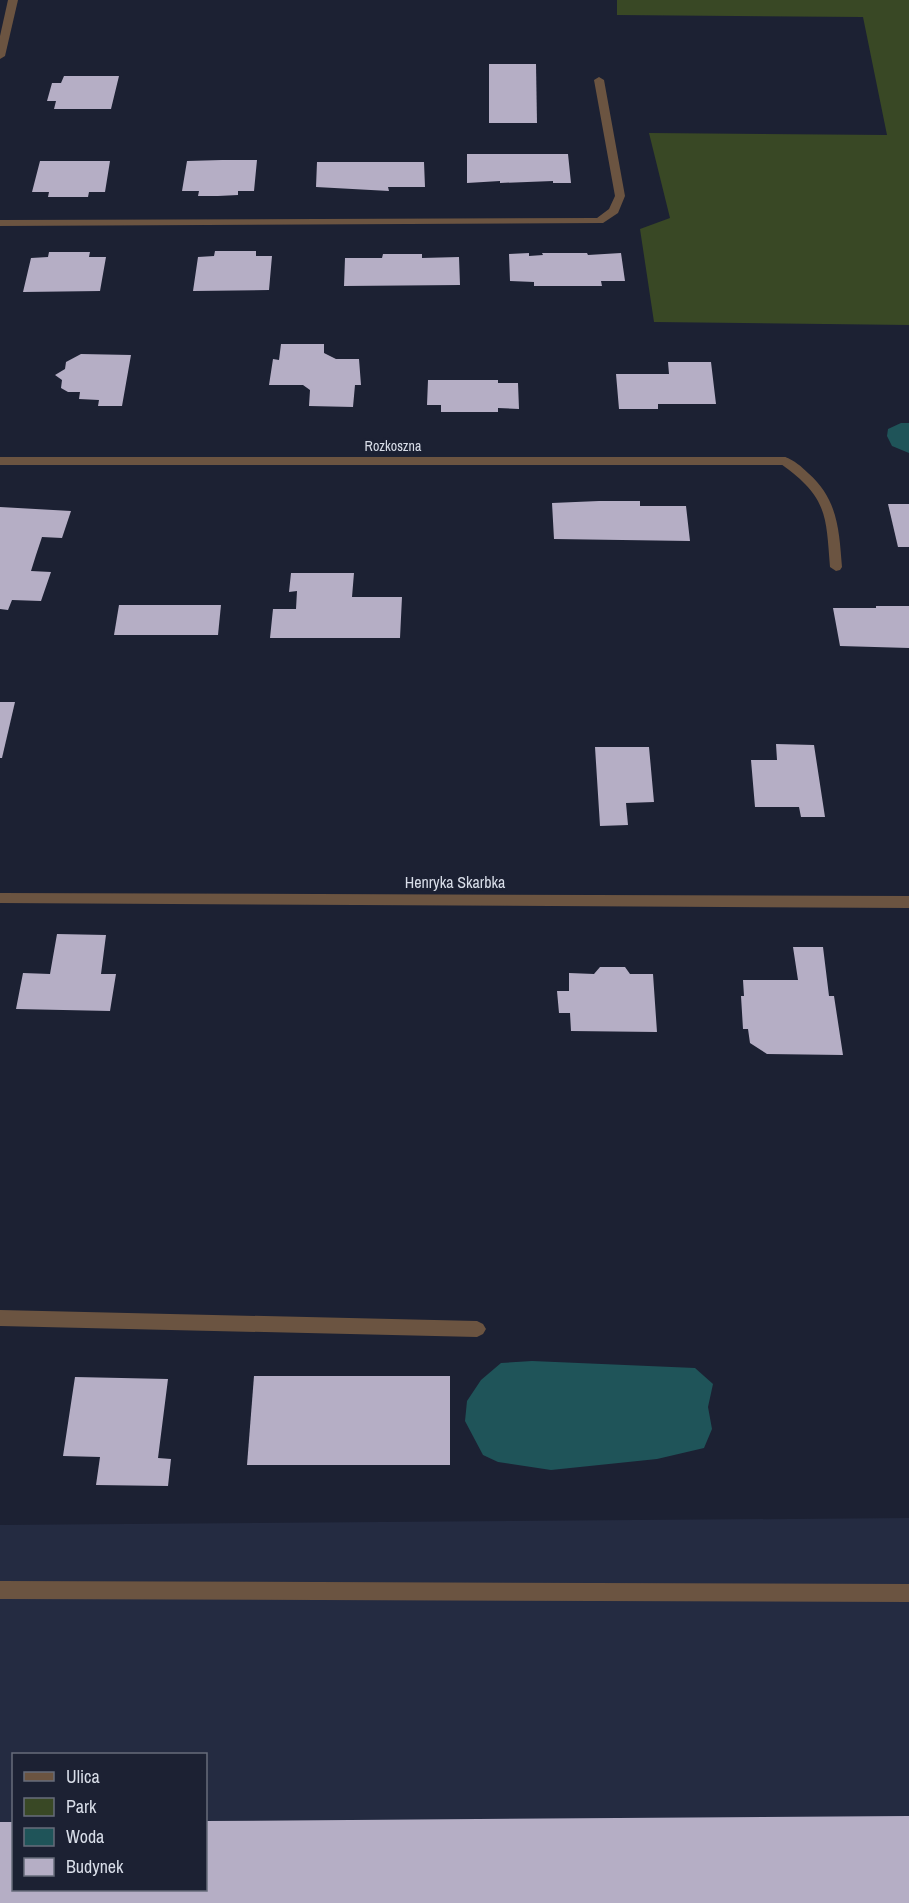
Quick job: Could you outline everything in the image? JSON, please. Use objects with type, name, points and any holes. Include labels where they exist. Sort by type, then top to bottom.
[{"type":"street","points":[[0,56],[13,0]]},
{"type":"street","points":[[0,223],[282,224],[599,221],[614,211],[620,196],[599,80]]},
{"type":"street","name":"Rozkoszna","points":[[0,461],[785,461],[810,477],[821,490],[831,514],[836,567]]},
{"type":"street","name":"Henryka Skarbka","points":[[0,898],[909,902]]},
{"type":"street","points":[[0,1318],[477,1329]]},
{"type":"street","points":[[0,1590],[909,1593]]},
{"type":"shaded area","points":[[909,1518],[909,1903],[0,1903],[0,1525]]},
{"type":"green space","points":[[617,0],[909,0],[909,325],[654,322],[640,229],[670,218],[649,133],[887,135],[863,17],[617,15]]},
{"type":"water","points":[[901,423],[909,423],[909,453],[892,446],[887,436],[888,429]]},
{"type":"water","points":[[532,1361],[695,1368],[713,1384],[708,1407],[712,1429],[704,1448],[657,1459],[551,1470],[498,1462],[483,1455],[465,1421],[467,1401],[481,1380],[501,1363]]},
{"type":"building","points":[[489,64],[536,64],[537,123],[489,123]]},
{"type":"building","points":[[64,76],[119,76],[111,109],[54,109],[56,101],[47,101],[52,83],[61,83]]},
{"type":"building","points":[[467,154],[568,154],[571,183],[553,183],[553,181],[500,183],[500,181],[467,183]]},
{"type":"building","points":[[257,160],[254,191],[238,191],[238,195],[198,196],[199,191],[182,191],[187,161]]},
{"type":"building","points":[[40,161],[110,161],[105,192],[89,192],[88,197],[48,197],[49,192],[32,192]]},
{"type":"building","points":[[317,162],[424,162],[425,187],[388,187],[389,191],[316,187]]},
{"type":"building","points":[[215,251],[256,251],[256,256],[272,256],[269,290],[193,291],[198,257],[214,256]]},
{"type":"building","points":[[49,252],[90,252],[89,257],[106,257],[100,291],[23,292],[31,258],[48,257]]},
{"type":"building","points":[[529,253],[529,256],[543,255],[542,253],[587,253],[588,255],[621,253],[625,281],[601,281],[602,286],[534,286],[534,282],[510,281],[509,254]]},
{"type":"building","points":[[383,254],[422,254],[422,258],[459,257],[460,285],[344,286],[345,258],[382,258]]},
{"type":"building","points":[[281,344],[324,344],[324,353],[336,359],[359,359],[361,385],[355,385],[353,407],[309,406],[310,390],[303,385],[269,385],[273,359],[279,360]]},
{"type":"building","points":[[81,354],[131,355],[122,406],[98,406],[99,400],[79,399],[80,392],[68,392],[61,388],[62,380],[55,375],[65,369],[66,362]]},
{"type":"building","points":[[668,362],[711,362],[716,404],[658,404],[658,409],[619,409],[616,374],[669,374]]},
{"type":"building","points":[[428,380],[498,380],[498,383],[518,383],[519,409],[498,408],[498,412],[441,412],[441,405],[427,405]]},
{"type":"building","points":[[640,501],[640,506],[686,506],[690,541],[554,539],[552,503]]},
{"type":"building","points":[[888,504],[909,504],[909,547],[898,547]]},
{"type":"building","points":[[0,507],[71,511],[62,538],[42,537],[36,555],[31,571],[51,572],[41,601],[12,600],[8,610],[0,609]]},
{"type":"building","points":[[291,573],[354,573],[352,597],[402,597],[400,638],[270,638],[273,609],[296,609],[297,591],[289,592]]},
{"type":"building","points":[[119,605],[221,605],[218,635],[114,635]]},
{"type":"building","points":[[876,606],[909,606],[909,648],[840,646],[833,608],[876,608]]},
{"type":"building","points":[[0,702],[15,702],[2,758],[0,758]]},
{"type":"building","points":[[776,744],[814,745],[825,817],[801,817],[799,807],[755,807],[751,760],[777,760]]},
{"type":"building","points":[[595,747],[649,747],[654,802],[626,803],[628,825],[600,826]]},
{"type":"building","points":[[57,934],[106,935],[101,974],[116,974],[110,1011],[16,1009],[23,973],[50,974]]},
{"type":"building","points":[[793,947],[823,947],[829,996],[834,996],[843,1055],[767,1054],[750,1043],[748,1029],[743,1029],[741,996],[744,996],[743,980],[798,980]]},
{"type":"building","points":[[600,967],[625,967],[630,974],[653,974],[657,1032],[571,1031],[570,1013],[559,1013],[557,991],[569,991],[569,973],[594,974]]},
{"type":"building","points":[[254,1376],[450,1376],[450,1465],[247,1465]]},
{"type":"building","points":[[75,1377],[168,1379],[158,1458],[171,1459],[168,1486],[96,1485],[100,1457],[63,1456]]},
{"type":"building","points":[[909,1816],[909,1903],[0,1903],[0,1822],[12,1822],[12,1891],[207,1891],[207,1821]]}]
